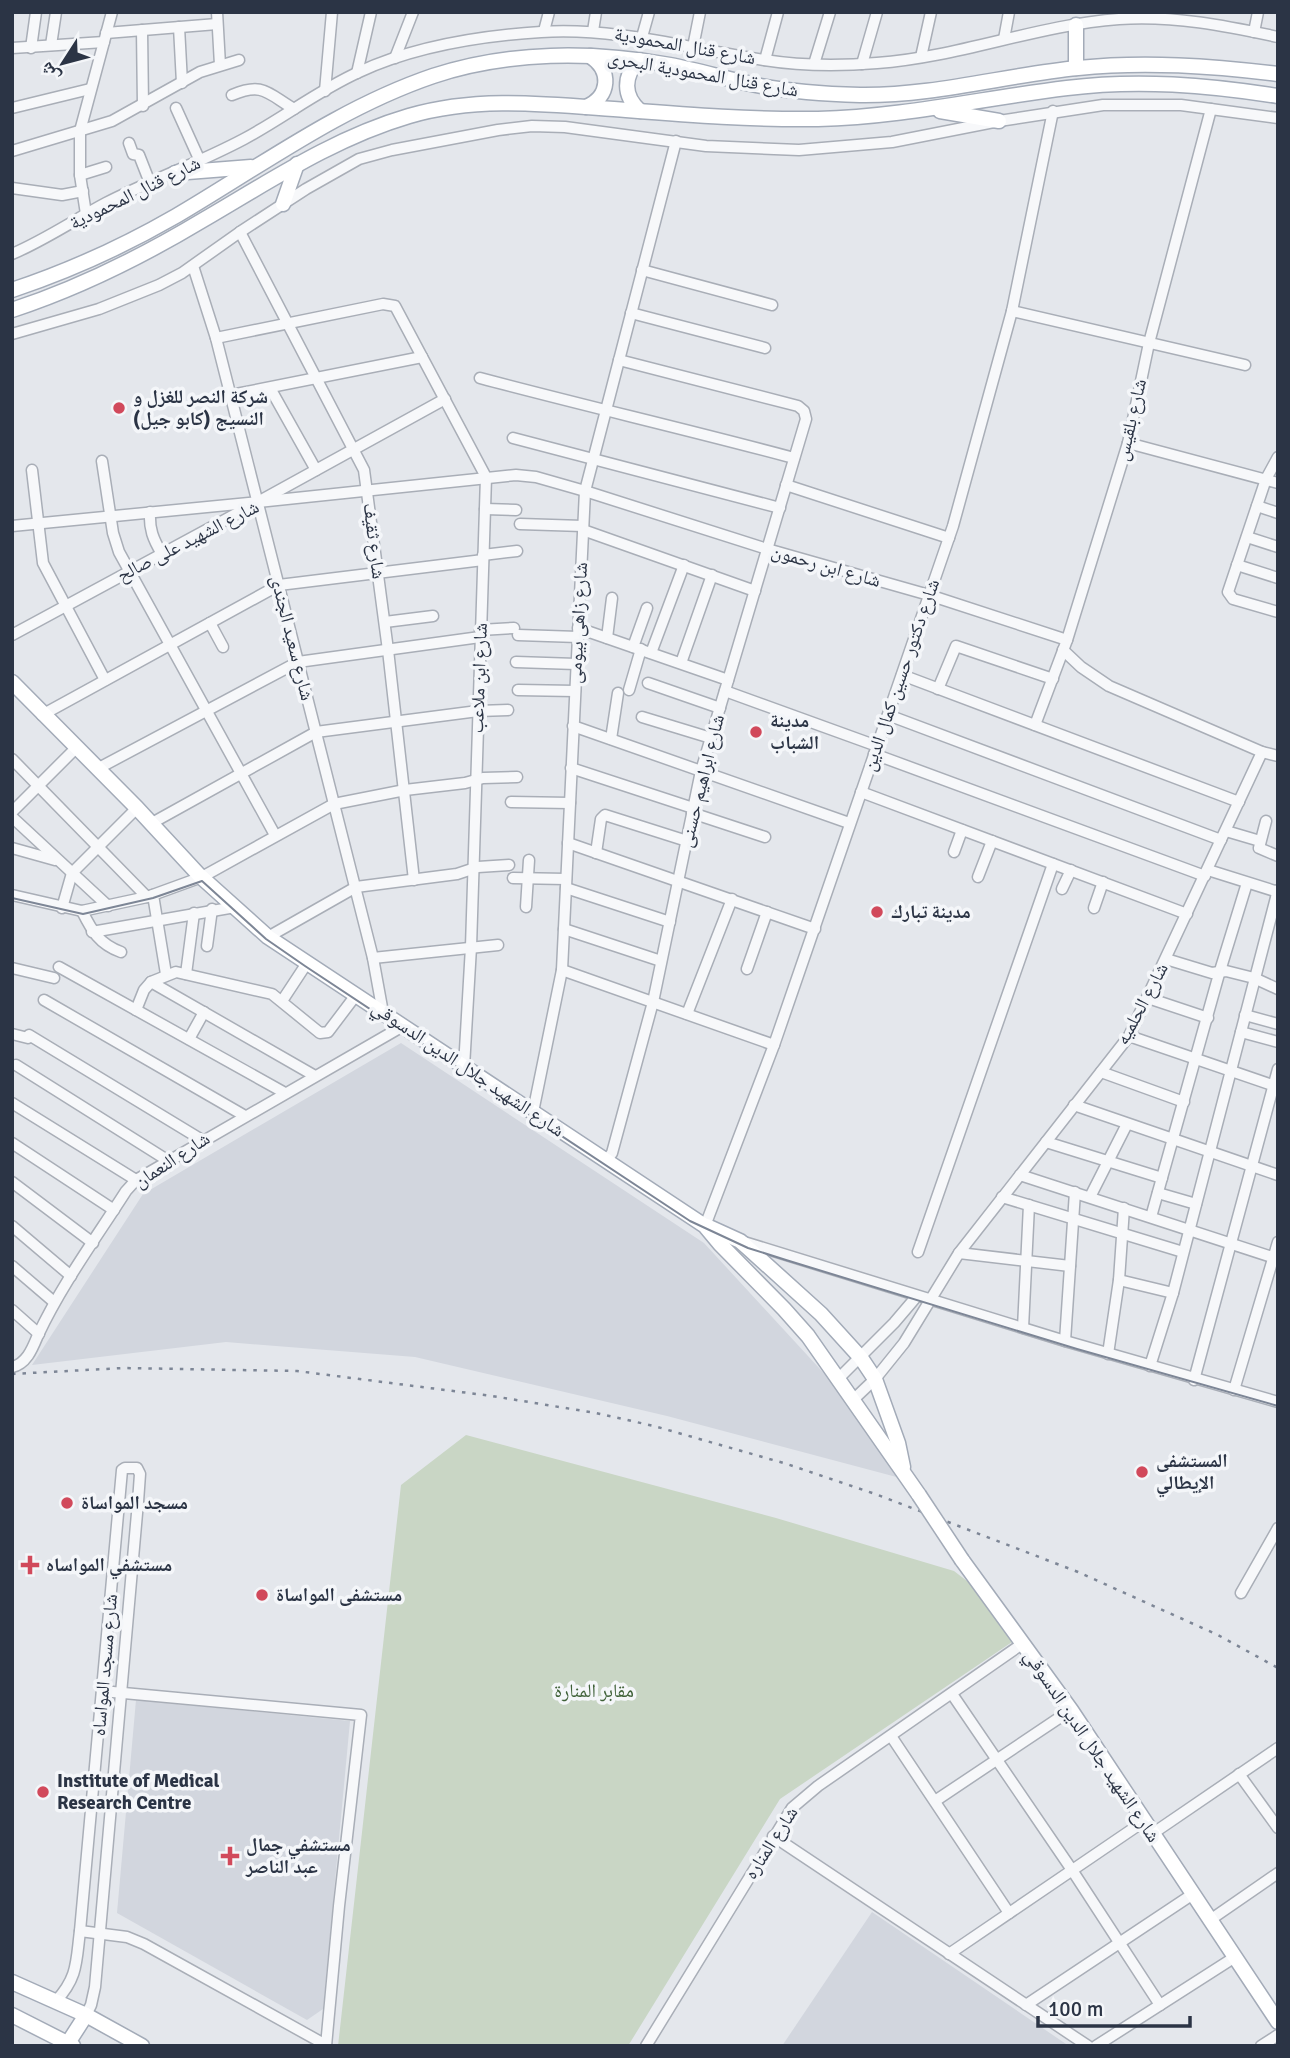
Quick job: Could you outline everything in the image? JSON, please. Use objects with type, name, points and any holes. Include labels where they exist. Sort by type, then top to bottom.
[{"type":"main road","points":[[1076,68],[1078,19]]},
{"type":"main road","points":[[586,107],[600,99],[606,83],[602,67],[590,56]]},
{"type":"main road","name":"شارع قنال المحمودية البحرى","points":[[12,290],[84,262],[141,235],[342,115],[432,76],[498,60],[590,56],[639,60],[780,89],[861,95],[932,90],[1112,65],[1184,65],[1278,74]]},
{"type":"main road","points":[[639,60],[629,72],[626,86],[630,100],[640,111]]},
{"type":"main road","name":"شارع قنال المحمودية البحرى","points":[[12,310],[79,285],[132,260],[297,164],[358,134],[433,110],[497,103],[787,119],[858,117],[1068,88],[1118,84],[1188,85],[1278,96]]},
{"type":"main road","points":[[929,109],[999,121]]},
{"type":"main road","points":[[283,204],[297,164]]},
{"type":"main road","points":[[175,173],[256,167]]},
{"type":"main road","name":"شارع الشهيد جلال الدين الدسوقي","points":[[12,682],[42,715],[138,808],[202,877],[268,937],[705,1226],[740,1241],[813,1306],[861,1357],[875,1379],[898,1443],[904,1472]]},
{"type":"main road","name":"شارع الشهيد جلال الدين الدسوقي","points":[[705,1226],[784,1309],[839,1378],[962,1560],[1071,1710],[1278,2022]]},
{"type":"main road","points":[[12,1982],[86,2015],[142,2046]]},
{"type":"main road","points":[[12,2015],[60,2043],[86,2015]]},
{"type":"street","points":[[31,48],[36,12]]},
{"type":"street","points":[[51,45],[56,12]]},
{"type":"street","points":[[86,214],[80,175],[80,131],[111,12]]},
{"type":"street","points":[[325,91],[332,12]]},
{"type":"street","points":[[357,72],[371,12]]},
{"type":"street","points":[[395,58],[413,12]]},
{"type":"street","points":[[544,32],[549,12]]},
{"type":"street","points":[[593,31],[596,12]]},
{"type":"street","points":[[642,37],[649,12]]},
{"type":"street","points":[[693,47],[700,12]]},
{"type":"street","points":[[765,60],[778,12]]},
{"type":"street","points":[[814,64],[830,12]]},
{"type":"street","points":[[862,64],[877,12]]},
{"type":"street","points":[[921,57],[931,12]]},
{"type":"street","points":[[1004,39],[1009,12]]},
{"type":"street","points":[[1254,32],[1258,12]]},
{"type":"street","points":[[12,48],[31,48],[142,30],[178,27],[217,18],[220,65]]},
{"type":"street","name":"شارع قنال المحمودية","points":[[12,254],[52,235],[86,214],[200,162],[357,72],[395,58],[464,41],[544,32],[593,31],[642,37],[765,60],[862,64],[921,57],[1078,19],[1191,22],[1278,37]]},
{"type":"street","points":[[178,27],[182,83]]},
{"type":"street","points":[[142,30],[143,106]]},
{"type":"street","points":[[12,151],[113,121],[182,83],[220,65],[239,60]]},
{"type":"street","points":[[232,95],[254,88],[294,109]]},
{"type":"street","points":[[12,108],[90,89]]},
{"type":"street","points":[[12,334],[128,299],[159,285],[193,266],[240,232],[329,175],[359,159],[498,130],[548,126],[768,150],[830,149],[892,142],[1053,111],[1129,104],[1210,108],[1278,118]]},
{"type":"street","points":[[176,108],[200,162]]},
{"type":"street","name":"شارع بلقيس","points":[[1035,725],[1065,645],[1128,443],[1149,342],[1210,108]]},
{"type":"street","name":"شارع دكتور حسين كمال الدين","points":[[705,1226],[816,929],[849,823],[949,538],[1012,311],[1053,111]]},
{"type":"street","name":"شارع زاهى بيومى","points":[[533,1112],[562,970],[584,491],[676,141]]},
{"type":"street","points":[[130,143],[133,154],[139,155],[150,183]]},
{"type":"street","points":[[80,175],[106,167]]},
{"type":"street","points":[[12,188],[62,195],[83,191]]},
{"type":"street","name":"شارع ثقيف","points":[[240,232],[364,470],[385,622],[414,880]]},
{"type":"street","name":"شارع سعيد الجندى","points":[[193,266],[216,338],[356,887],[383,1013]]},
{"type":"street","points":[[642,270],[772,305]]},
{"type":"street","name":"شارع ابن ملاعب","points":[[286,324],[389,303],[398,312],[486,477],[471,947],[464,1067]]},
{"type":"street","points":[[1012,311],[1245,365]]},
{"type":"street","points":[[631,313],[765,348]]},
{"type":"street","points":[[216,338],[286,324]]},
{"type":"street","points":[[231,396],[422,357]]},
{"type":"street","name":"شارع ابراهيم حسنى","points":[[606,1161],[612,1153],[653,1002],[701,771],[806,419],[804,411],[798,406],[619,360]]},
{"type":"street","points":[[480,378],[794,458]]},
{"type":"street","points":[[270,388],[316,470]]},
{"type":"street","points":[[12,526],[258,502],[445,399]]},
{"type":"street","points":[[513,438],[780,508]]},
{"type":"street","points":[[1128,443],[1278,483]]},
{"type":"street","points":[[1278,457],[1266,479],[1228,589],[1229,596],[1278,612]]},
{"type":"street","points":[[102,461],[119,552],[128,572],[275,835]]},
{"type":"street","points":[[32,470],[43,563],[106,680]]},
{"type":"street","name":"شارع الشهيد على صالح","points":[[12,635],[258,502],[516,475],[536,477],[584,491]]},
{"type":"street","points":[[786,485],[949,538]]},
{"type":"street","name":"شارع ابن رحمون","points":[[584,491],[767,549],[929,595],[1065,645]]},
{"type":"street","points":[[1257,506],[1278,513]]},
{"type":"street","points":[[485,509],[516,510]]},
{"type":"street","points":[[150,512],[150,527],[162,554]]},
{"type":"street","points":[[520,524],[583,528],[755,591]]},
{"type":"street","points":[[1247,537],[1278,547]]},
{"type":"street","points":[[42,715],[279,585],[378,573],[517,551]]},
{"type":"street","points":[[611,739],[624,692],[684,565]]},
{"type":"street","points":[[1237,565],[1278,578]]},
{"type":"street","points":[[681,663],[712,575]]},
{"type":"street","points":[[607,638],[612,598]]},
{"type":"street","points":[[642,650],[647,608]]},
{"type":"street","points":[[385,622],[433,617]]},
{"type":"street","points":[[210,623],[223,647]]},
{"type":"street","points":[[97,769],[298,662],[480,634],[578,632],[607,638],[681,663],[727,686],[875,750],[1206,873],[1278,891],[1173,1293],[1150,1366]]},
{"type":"street","points":[[938,689],[957,645],[1053,679]]},
{"type":"street","points":[[1065,645],[1081,667],[1109,686],[1277,758]]},
{"type":"street","points":[[516,662],[576,664]]},
{"type":"street","points":[[902,676],[1239,802]]},
{"type":"street","points":[[648,683],[720,708]]},
{"type":"street","points":[[517,690],[575,691]]},
{"type":"street","points":[[152,823],[316,732],[478,711],[508,710]]},
{"type":"street","points":[[888,715],[1224,836],[1260,841]]},
{"type":"street","points":[[642,717],[711,737]]},
{"type":"street","points":[[573,726],[849,823]]},
{"type":"street","points":[[12,812],[76,748]]},
{"type":"street","name":"شارع الحلميه","points":[[854,1399],[875,1379],[904,1343],[959,1253],[1129,1037],[1262,752]]},
{"type":"street","points":[[12,759],[150,896],[166,974]]},
{"type":"street","points":[[571,768],[765,837]]},
{"type":"street","points":[[12,895],[82,911],[108,906],[150,896],[202,877],[334,804],[405,790],[517,777]]},
{"type":"street","points":[[860,792],[1187,914]]},
{"type":"street","points":[[511,802],[570,803]]},
{"type":"street","points":[[62,908],[72,873],[138,808]]},
{"type":"street","points":[[596,853],[601,819],[605,815],[687,841]]},
{"type":"street","points":[[12,817],[108,906]]},
{"type":"street","points":[[1266,821],[1260,850],[1278,856]]},
{"type":"street","points":[[954,852],[962,830]]},
{"type":"street","points":[[978,877],[992,841]]},
{"type":"street","points":[[568,843],[816,929]]},
{"type":"street","points":[[12,848],[58,860]]},
{"type":"street","points":[[526,907],[528,860]]},
{"type":"street","points":[[268,937],[356,887],[457,874],[509,864]]},
{"type":"street","points":[[918,1252],[1054,864]]},
{"type":"street","points":[[1062,889],[1070,870]]},
{"type":"street","points":[[513,878],[566,884],[670,922]]},
{"type":"street","points":[[1094,908],[1103,883]]},
{"type":"street","points":[[1151,1217],[1247,883]]},
{"type":"street","points":[[687,1014],[732,899]]},
{"type":"street","points":[[92,932],[235,907]]},
{"type":"street","points":[[207,946],[212,909]]},
{"type":"street","points":[[82,911],[92,932],[110,948],[121,952]]},
{"type":"street","points":[[747,969],[767,912]]},
{"type":"street","points":[[186,974],[194,913]]},
{"type":"street","points":[[564,929],[661,961]]},
{"type":"street","points":[[373,958],[498,945]]},
{"type":"street","points":[[1166,959],[1212,974],[1226,971],[1254,978],[1278,989]]},
{"type":"street","points":[[282,1001],[307,963]]},
{"type":"street","points":[[59,967],[285,1093]]},
{"type":"street","points":[[12,968],[54,978]]},
{"type":"street","points":[[562,970],[774,1045]]},
{"type":"street","points":[[136,1010],[144,990],[151,982],[176,972],[261,990],[282,1001],[320,1033],[328,1032],[356,995]]},
{"type":"street","points":[[151,982],[315,1076]]},
{"type":"street","points":[[1148,998],[1208,1018]]},
{"type":"street","points":[[44,1000],[245,1116]]},
{"type":"street","points":[[189,1040],[204,1012]]},
{"type":"street","points":[[1245,1016],[1278,1024]]},
{"type":"street","name":"شارع النعمان","points":[[15,1363],[28,1355],[54,1302],[136,1180],[403,1026]]},
{"type":"street","points":[[1241,1032],[1278,1042]]},
{"type":"street","points":[[12,1034],[29,1036],[202,1140]]},
{"type":"street","points":[[1129,1037],[1275,1086]]},
{"type":"street","points":[[16,1065],[167,1160]]},
{"type":"street","points":[[1194,1380],[1278,1069]]},
{"type":"street","points":[[1101,1072],[1184,1102]]},
{"type":"street","points":[[12,1103],[136,1180]]},
{"type":"street","points":[[1074,1105],[1278,1175]]},
{"type":"street","points":[[1090,1197],[1127,1124]]},
{"type":"street","points":[[1046,1142],[1162,1178]]},
{"type":"street","points":[[12,1143],[114,1210]]},
{"type":"street","points":[[1020,1175],[1276,1258]]},
{"type":"street","points":[[12,1182],[93,1243]]},
{"type":"street","points":[[1065,1341],[1075,1192]]},
{"type":"street","points":[[1158,1193],[1196,1204]]},
{"type":"street","points":[[1002,1197],[1183,1252]]},
{"type":"street","points":[[1023,1328],[1029,1205]]},
{"type":"street","points":[[1108,1354],[1119,1280],[1124,1208]]},
{"type":"street","points":[[12,1226],[71,1276]]},
{"type":"street","points":[[740,1241],[1194,1380],[1278,1402]]},
{"type":"street","points":[[1234,1390],[1276,1258],[1278,1242]]},
{"type":"street","points":[[959,1253],[1070,1266]]},
{"type":"street","points":[[12,1266],[54,1302]]},
{"type":"street","points":[[1119,1280],[1173,1293]]},
{"type":"street","points":[[839,1378],[918,1296]]},
{"type":"street","points":[[12,1310],[39,1334]]},
{"type":"street","name":"شارع مسجد المواساه","points":[[56,2001],[71,1984],[74,1976],[80,1931],[122,1470],[137,1468],[140,1474],[138,1502],[99,1933],[93,1996],[86,2015]]},
{"type":"street","points":[[1241,1593],[1278,1528]]},
{"type":"street","name":"شارع المناره","points":[[646,2046],[785,1816],[808,1792],[1022,1644]]},
{"type":"street","points":[[80,1931],[127,1937],[144,1944],[326,2045],[361,1715],[102,1691]]},
{"type":"street","points":[[952,1694],[1160,2005]]},
{"type":"street","points":[[935,1801],[1071,1710]]},
{"type":"street","points":[[891,1736],[1010,1913]]},
{"type":"street","points":[[949,1954],[1072,1870],[1239,1774],[1278,1748]]},
{"type":"street","points":[[1239,1774],[1278,1828]]},
{"type":"street","points":[[773,1836],[1088,2046]]},
{"type":"street","points":[[1210,1920],[1278,1873]]},
{"type":"street","points":[[1026,2005],[1193,1894]]},
{"type":"street","points":[[1096,2046],[1235,1957]]},
{"type":"street","points":[[1261,2046],[1278,2035]]},
{"type":"shaded area","points":[[401,1043],[704,1243],[831,1381],[904,1479],[667,1416],[415,1357],[226,1342],[32,1365],[143,1194]]},
{"type":"shaded area","name":"مستشفي جمال عبد الناصر","points":[[136,1700],[350,1721],[323,2009],[307,2020],[117,1913]]},
{"type":"shaded area","points":[[872,1912],[1069,2046],[782,2046]]},
{"type":"green space","name":"مقابر المنارة","points":[[466,1435],[776,1518],[954,1571],[980,1591],[1012,1642],[780,1799],[628,2046],[338,2046],[401,1485]]},
{"type":"tram line","points":[[12,898],[83,914],[153,898],[202,881],[266,939],[690,1221],[748,1248],[786,1260],[1077,1349],[1278,1406]]},
{"type":"railway","points":[[12,1374],[123,1368],[297,1371],[492,1396],[596,1413],[654,1426],[787,1464],[878,1495],[1078,1572],[1218,1635],[1278,1668]]},
{"type":"place","name":"شركة النصر للغزل و النسيج (كابو جيل)","points":[[119,408]]},
{"type":"place","name":"مدينة الشباب","points":[[756,732]]},
{"type":"place","name":"مدينة تبارك","points":[[877,912]]},
{"type":"place","name":"المستشفى الإيطالي","points":[[1142,1472]]},
{"type":"place","name":"مسجد المواساة","points":[[67,1503]]},
{"type":"place","name":"مستشفي المواساه","points":[[30,1565]]},
{"type":"place","name":"مستشفى المواساة","points":[[262,1595]]},
{"type":"place","name":"Institute of Medical Research Centre","points":[[43,1792]]},
{"type":"place","name":"مستشفي جمال عبد الناصر","points":[[230,1856]]}]
